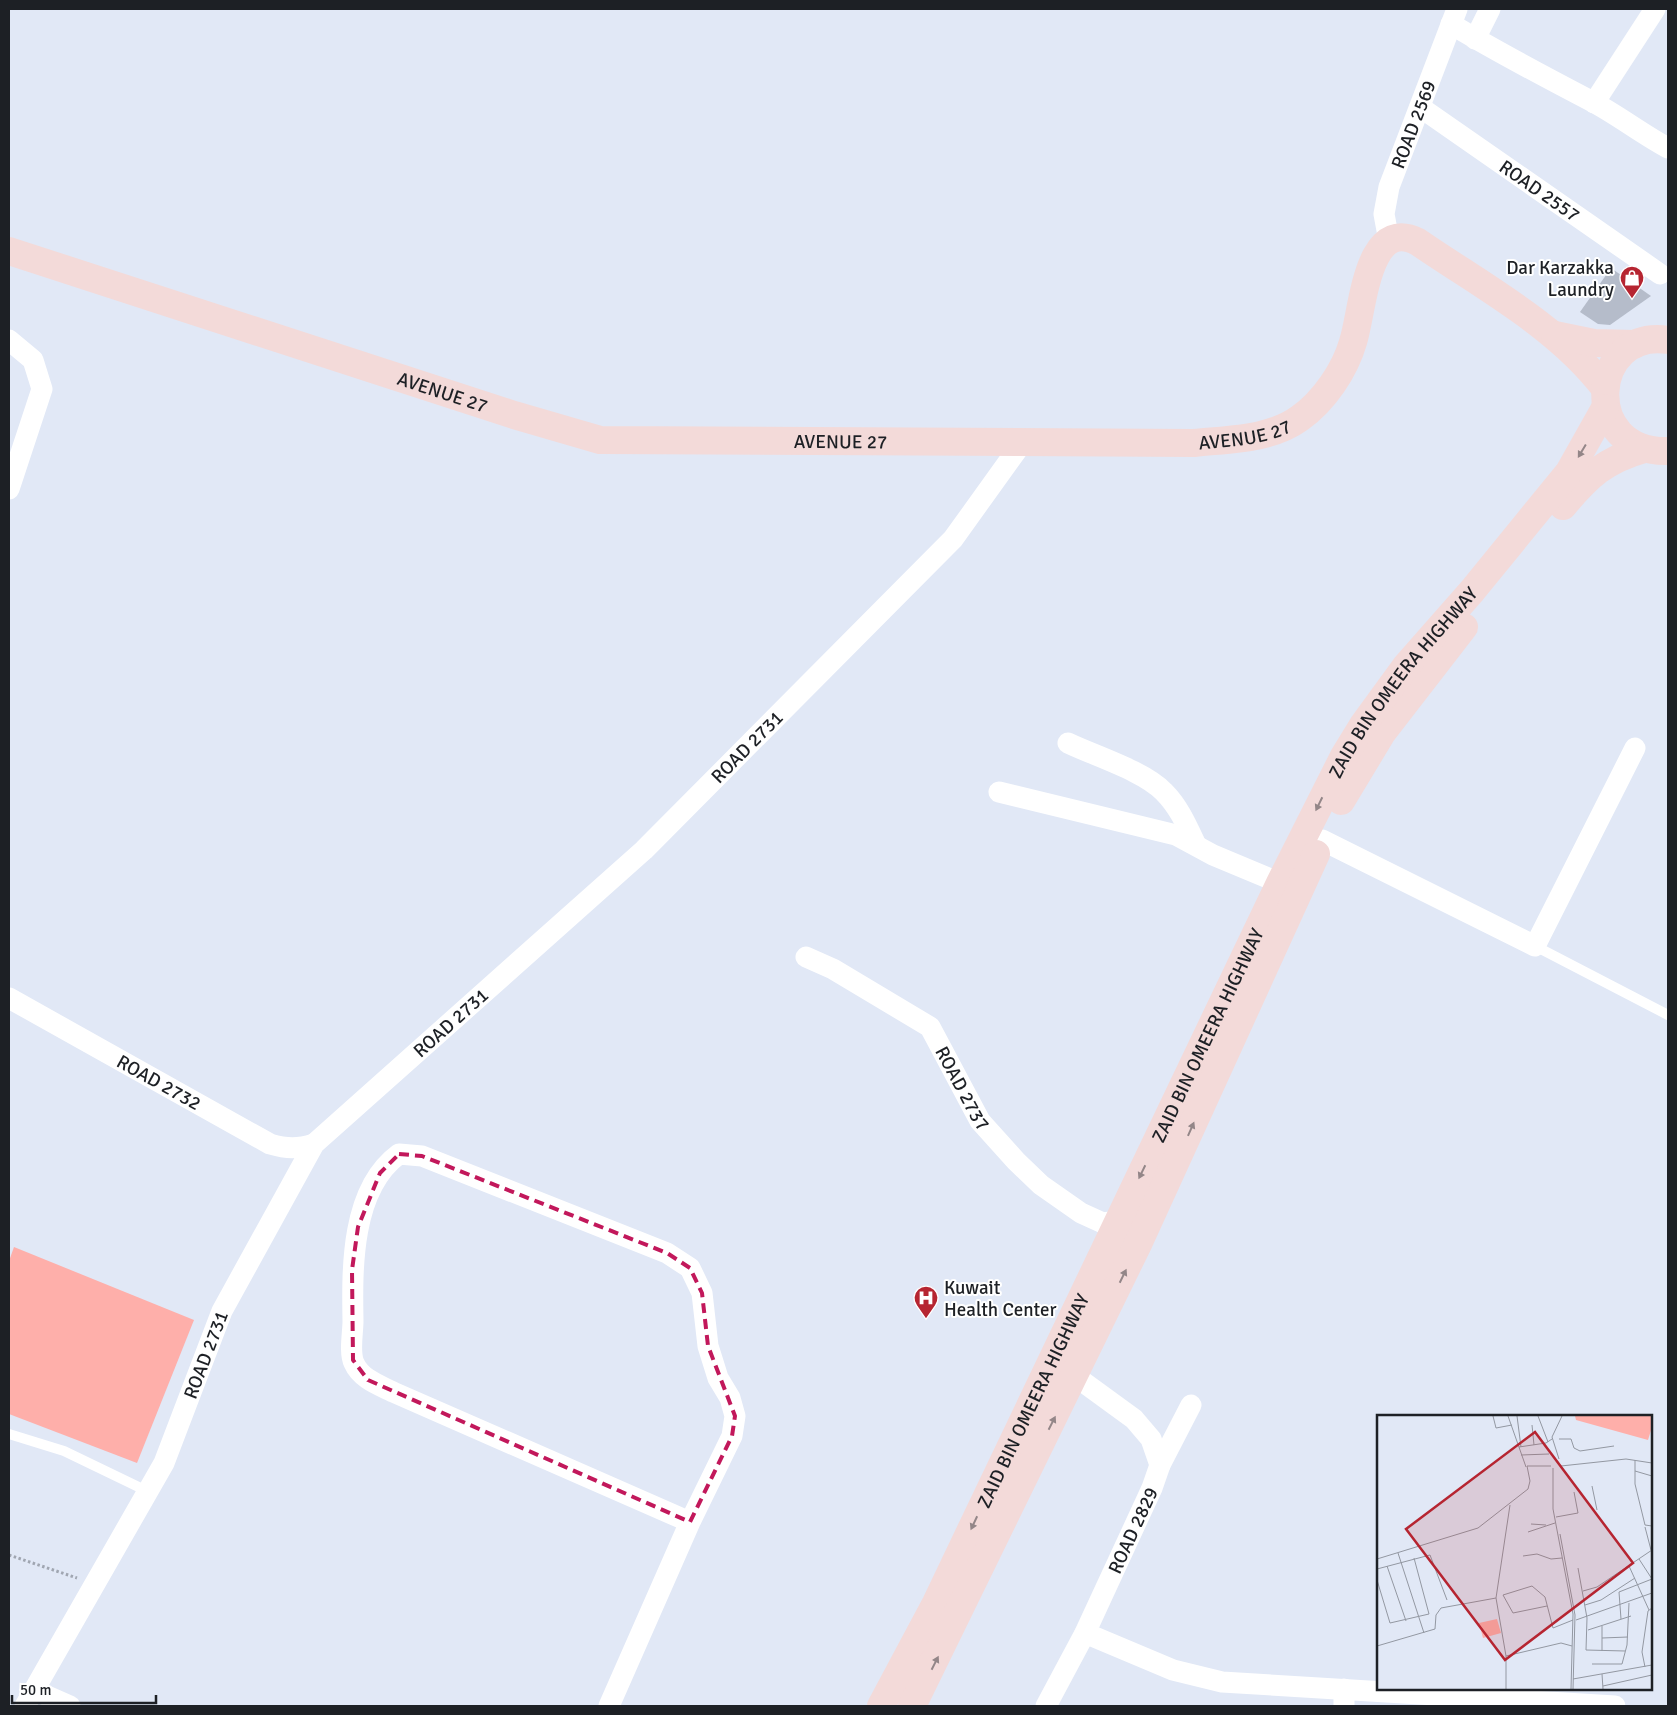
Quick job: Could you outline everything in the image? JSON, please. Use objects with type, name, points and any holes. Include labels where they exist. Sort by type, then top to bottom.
[{"type":"street","points":[[1475,39],[1490,9]]},
{"type":"street","points":[[1594,103],[1659,15]]},
{"type":"street","points":[[1454,16],[1475,39],[1594,103],[1643,135],[1668,148]]},
{"type":"street","name":"ROAD 2569","points":[[1389,241],[1384,214],[1385,200],[1393,173],[1454,16]]},
{"type":"street","name":"ROAD 2557","points":[[1420,107],[1660,274]]},
{"type":"street","points":[[1389,241],[1404,237],[1418,242],[1554,334],[1581,359],[1604,397],[1616,429],[1624,438],[1656,450]]},
{"type":"street","name":"AVENUE 27","points":[[9,250],[505,412],[600,440],[1194,443],[1264,435],[1299,419],[1320,400],[1338,376],[1353,342],[1361,302],[1376,256],[1383,244],[1389,241]]},
{"type":"street","points":[[1554,334],[1594,343],[1656,338]]},
{"type":"street","name":"ZAID BIN OMEERA HIGHWAY","points":[[881,1706],[936,1603],[1021,1422],[1327,788],[1363,725],[1406,666],[1554,491],[1582,451],[1604,397],[1610,369],[1621,355],[1656,338]]},
{"type":"street","points":[[9,340],[33,360],[42,389],[9,489]]},
{"type":"street","name":"ROAD 2731","points":[[30,1699],[164,1463],[222,1310],[314,1144],[644,850],[953,539],[1022,443]]},
{"type":"street","name":"ZAID BIN OMEERA HIGHWAY","points":[[912,1706],[1139,1242],[1322,840],[1344,794],[1362,763],[1403,703],[1568,500],[1594,472],[1609,462],[1656,450]]},
{"type":"street","points":[[1068,743],[1152,781],[1165,792],[1178,810],[1196,845]]},
{"type":"street","points":[[1322,840],[1535,946],[1635,748]]},
{"type":"street","points":[[999,792],[1176,835],[1212,855],[1280,883]]},
{"type":"street","name":"ROAD 2737","points":[[806,957],[832,969],[930,1027],[980,1121],[1016,1161],[1041,1185],[1081,1213],[1103,1223],[1113,1232]]},
{"type":"street","name":"ROAD 2732","points":[[9,998],[270,1144],[283,1148],[297,1149],[314,1144]]},
{"type":"street","points":[[609,1706],[690,1522],[732,1436],[735,1416],[730,1398],[718,1378],[708,1346],[702,1293],[690,1268],[667,1253],[422,1156],[399,1154],[391,1160],[380,1173],[373,1187],[358,1227],[352,1270],[353,1360],[361,1373],[394,1392],[690,1522]]},
{"type":"street","points":[[1113,1232],[1127,1246],[1139,1242]]},
{"type":"street","name":"ROAD 2829","points":[[1046,1706],[1085,1633],[1152,1488],[1160,1465],[1151,1439],[1134,1419],[1075,1376]]},
{"type":"street","points":[[1160,1465],[1191,1405]]},
{"type":"street","points":[[1009,1508],[1009,1494],[1030,1446],[1028,1433],[1021,1422]]},
{"type":"street","points":[[1085,1633],[1173,1670],[1222,1682],[1344,1698],[1615,1706]]},
{"type":"street","points":[[30,1699],[70,1706]]},
{"type":"lane","points":[[1535,946],[1668,1015]]},
{"type":"lane","points":[[9,1434],[64,1450],[149,1492]]},
{"type":"path","points":[[9,1555],[96,1585]]},
{"type":"highlighted area","points":[[399,1154],[422,1156],[667,1253],[690,1268],[702,1293],[708,1346],[735,1416],[732,1436],[690,1522],[368,1380],[353,1360],[352,1270],[358,1227],[380,1173]]},
{"type":"shaded area","points":[[14,1247],[194,1320],[137,1463],[9,1414],[9,1261]]},
{"type":"building","points":[[1611,268],[1651,296],[1610,325],[1598,324],[1580,312]]},
{"type":"place","name":"Dar Karzakka Laundry","points":[[1632,299]]},
{"type":"place","name":"Kuwait Health Center","points":[[926,1319]]}]
